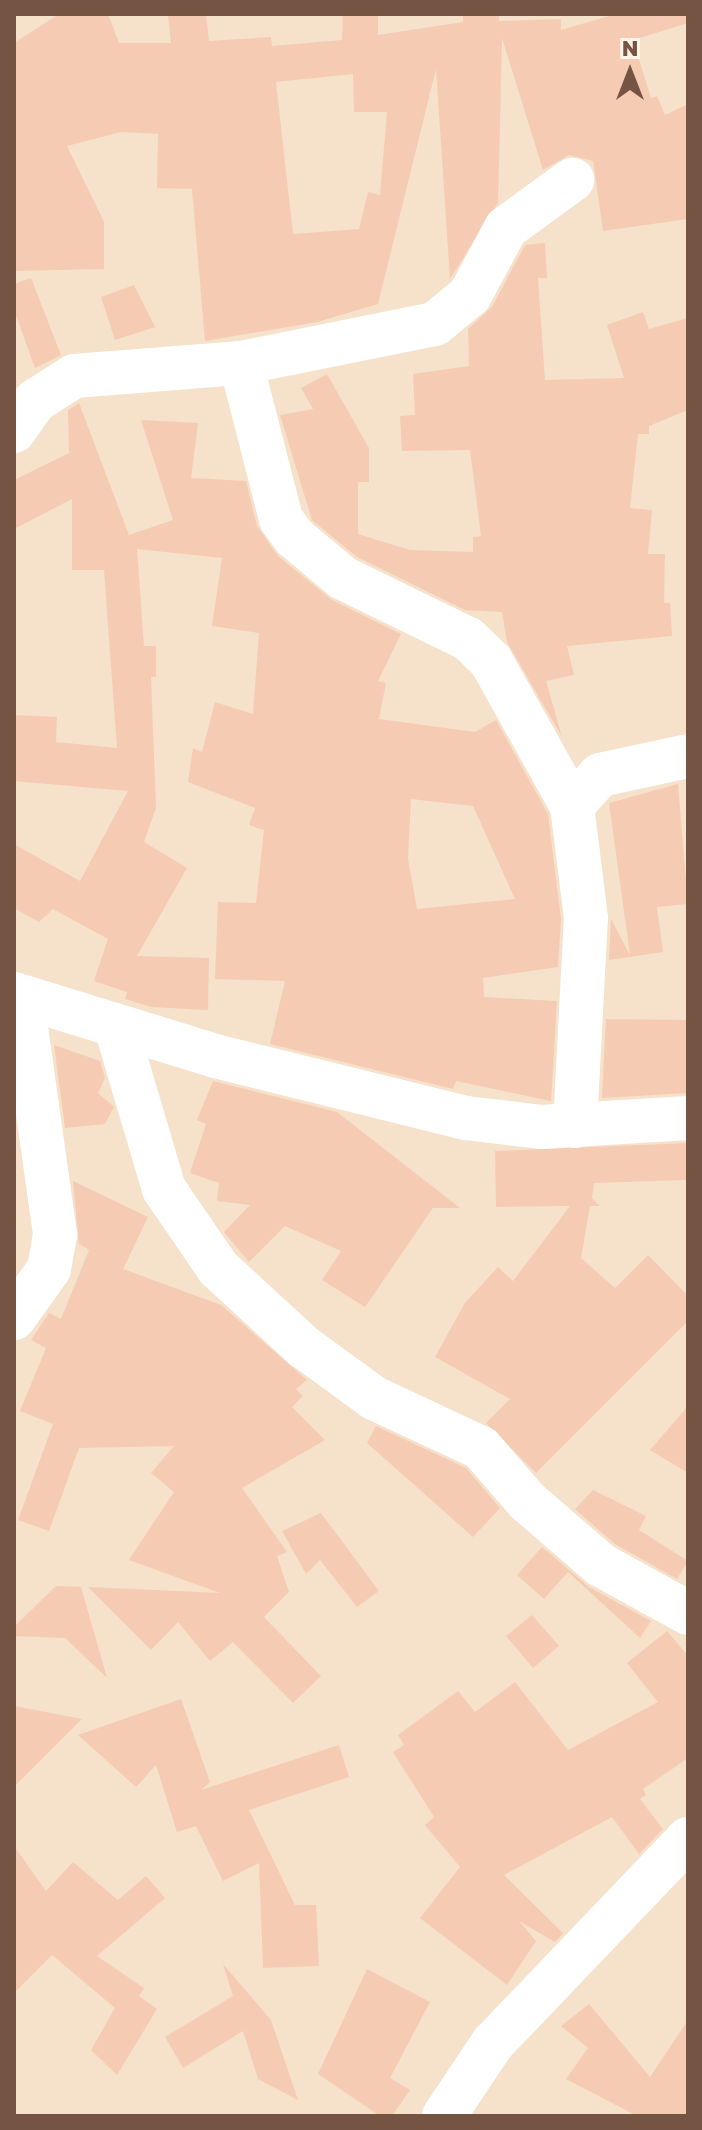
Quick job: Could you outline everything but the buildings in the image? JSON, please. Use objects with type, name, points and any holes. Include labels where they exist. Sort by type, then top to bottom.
[{"type":"street","points":[[14,431],[35,401],[74,376],[241,363],[435,324],[470,295],[506,228],[572,180]]},
{"type":"street","points":[[241,363],[281,519],[294,537],[343,578],[468,639],[491,661],[572,806],[586,918],[575,1126]]},
{"type":"street","points":[[572,806],[600,775],[688,756]]},
{"type":"street","points":[[14,1318],[49,1269],[55,1234],[18,996],[116,1027],[466,1118],[575,1126],[688,1118]]},
{"type":"street","points":[[116,1027],[164,1189],[218,1268],[304,1347],[374,1398],[481,1448],[528,1502],[601,1565],[688,1613]]},
{"type":"street","points":[[444,2116],[492,2044],[688,1839]]},
{"type":"shaded area","points":[[14,14],[688,14],[688,2116],[14,2116]]}]
